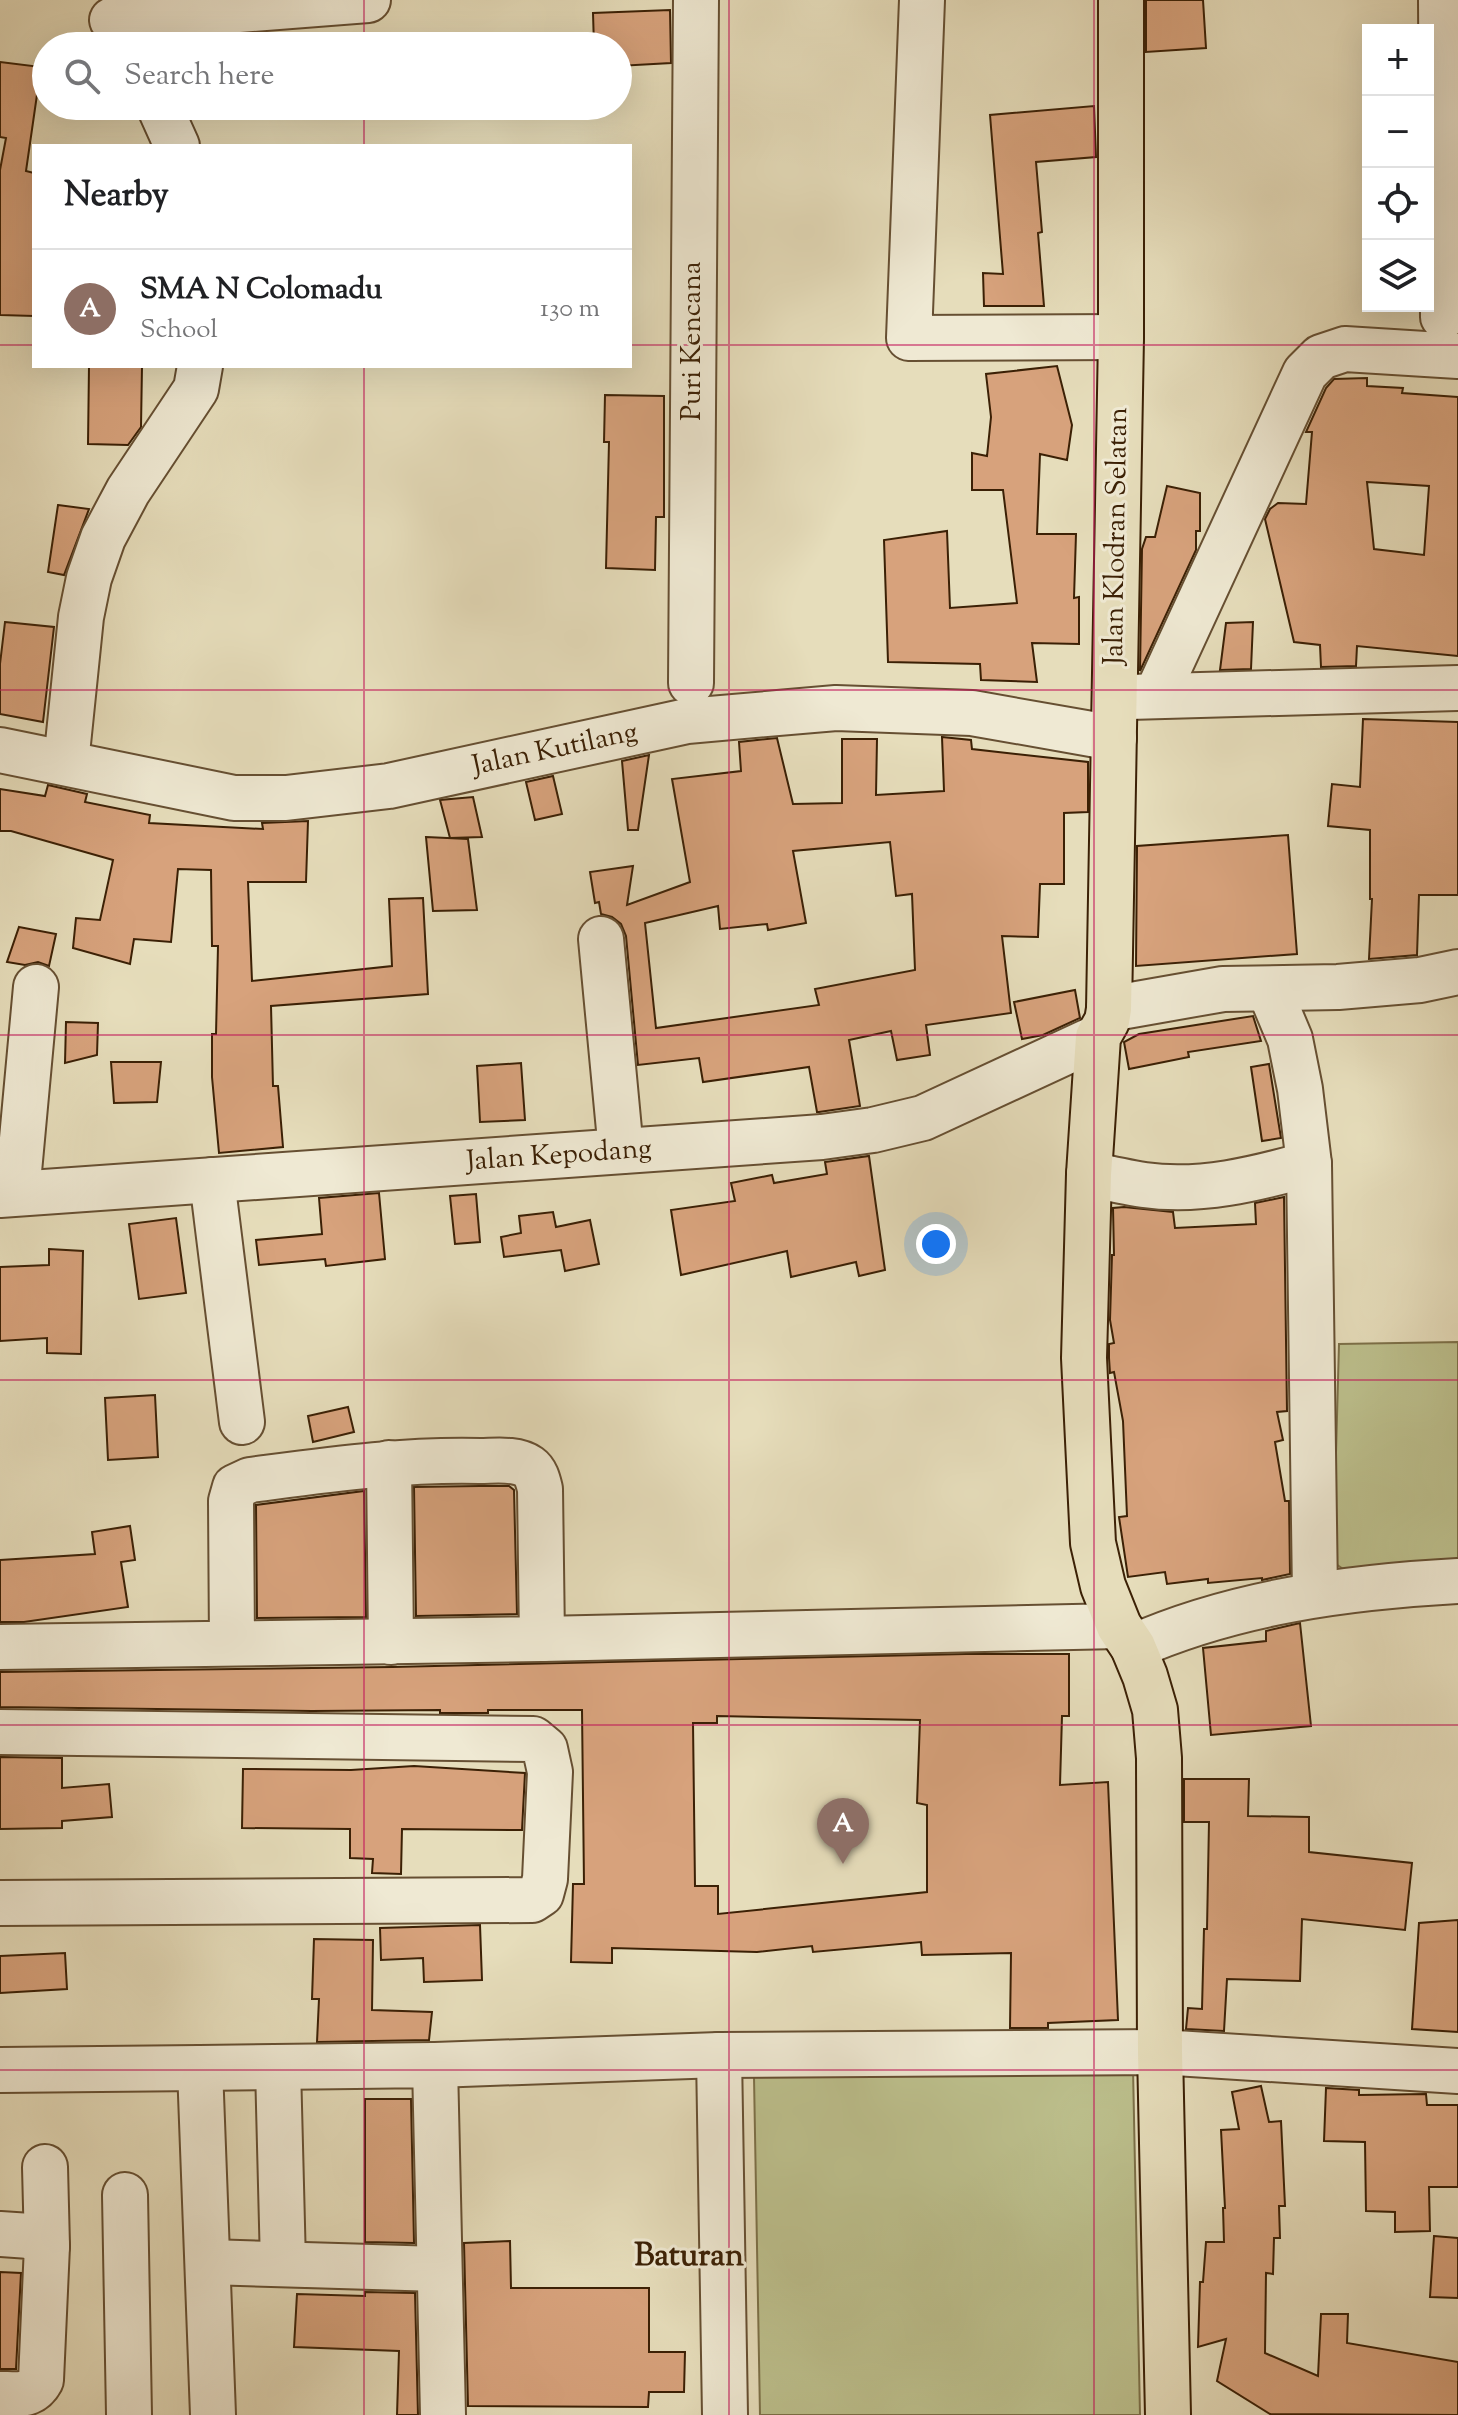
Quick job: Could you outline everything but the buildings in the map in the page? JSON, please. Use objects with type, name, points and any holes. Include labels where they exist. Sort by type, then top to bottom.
[{"type":"main road","name":"Jalan Klodran Selatan","points":[[1098,1056],[1128,710],[1121,337],[1121,0]]},
{"type":"main road","points":[[1098,1056],[1089,1174],[1084,1358],[1093,1543],[1103,1586],[1145,1676],[1155,1710],[1159,1758],[1160,2052],[1168,2415]]},
{"type":"street","points":[[113,22],[368,0]]},
{"type":"street","name":"Puri Kencana","points":[[691,683],[696,0]]},
{"type":"street","points":[[922,0],[909,338],[1121,337]]},
{"type":"street","points":[[1128,710],[1305,373],[1321,357],[1345,349],[1451,336],[1441,0]]},
{"type":"street","points":[[165,120],[176,144]]},
{"type":"street","points":[[66,763],[81,617],[89,578],[103,538],[128,491],[196,389],[200,368]]},
{"type":"street","name":"Jalan Kutilang","points":[[0,750],[234,798],[286,798],[389,786],[687,721],[836,708],[972,713],[1128,710],[1458,688]]},
{"type":"street","points":[[601,939],[621,1151]]},
{"type":"street","points":[[1098,1056],[1223,989],[1278,1011],[1338,987],[1420,980],[1458,972]]},
{"type":"street","points":[[8,1194],[36,987]]},
{"type":"street","points":[[1278,1011],[1300,1089],[1309,1164],[1315,1594]]},
{"type":"street","name":"Jalan Kepodang","points":[[8,1194],[873,1130],[923,1118],[1098,1056]]},
{"type":"street","points":[[1089,1174],[1146,1186],[1200,1187],[1256,1179],[1309,1164]]},
{"type":"street","points":[[212,1180],[242,1422]]},
{"type":"street","points":[[232,1642],[231,1501],[235,1487],[250,1480],[389,1463],[509,1461],[531,1468],[540,1489],[542,1639]]},
{"type":"street","points":[[389,1463],[391,1642]]},
{"type":"street","points":[[0,1647],[232,1642],[1126,1636],[1165,1633],[1209,1619],[1315,1594],[1458,1581]]},
{"type":"street","points":[[0,1732],[533,1739],[545,1749],[550,1772],[545,1879],[541,1894],[532,1900],[0,1903]]},
{"type":"street","points":[[0,2070],[435,2065],[719,2055],[1160,2052],[1458,2071]]},
{"type":"street","points":[[719,2055],[725,2415]]},
{"type":"street","points":[[435,2065],[443,2415]]},
{"type":"street","points":[[278,2067],[283,2264]]},
{"type":"street","points":[[200,2068],[213,2415]]},
{"type":"street","points":[[0,2394],[28,2394],[36,2389],[41,2380],[47,2246],[45,2167]]},
{"type":"street","points":[[125,2195],[129,2415]]},
{"type":"street","points":[[0,2234],[30,2236],[47,2246]]},
{"type":"street","points":[[208,2262],[439,2269]]},
{"type":"green space","points":[[1458,1342],[1458,1563],[1349,1573],[1333,1562],[1339,1344]]},
{"type":"green space","points":[[1133,2068],[1140,2415],[760,2415],[754,2077]]},
{"type":"place","name":"SMA N Colomadu","points":[[843,1864]]},
{"type":"district","name":"Baturan","points":[[689,2257]]}]
